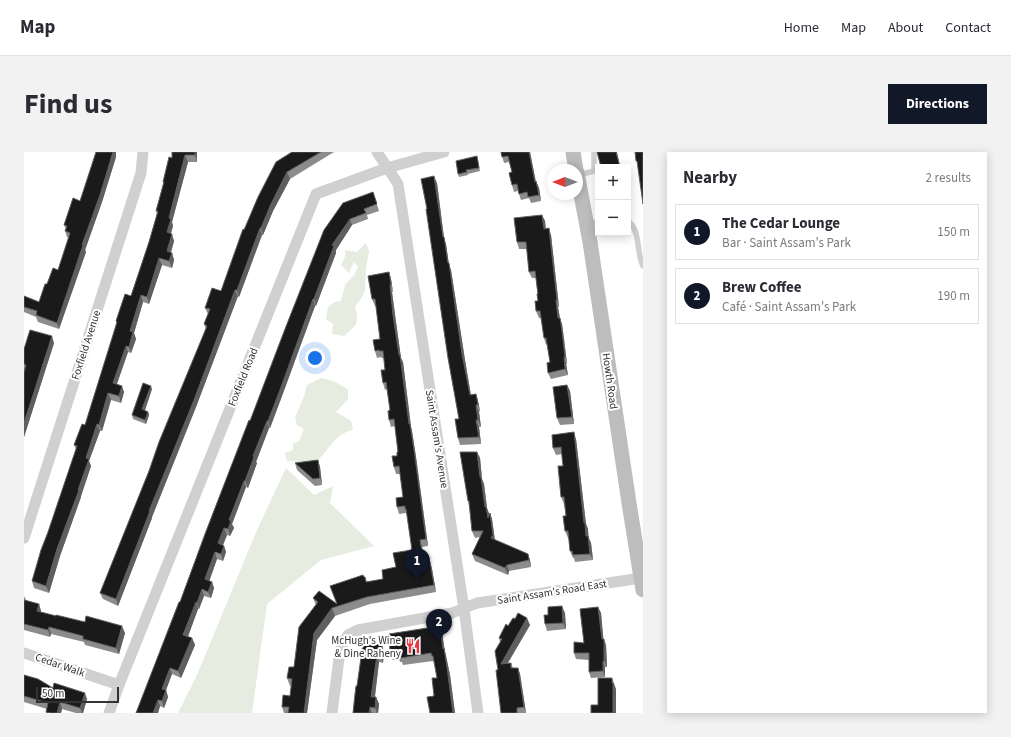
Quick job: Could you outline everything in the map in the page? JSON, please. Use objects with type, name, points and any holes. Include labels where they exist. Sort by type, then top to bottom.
[{"type":"main road","name":"Howth Road","points":[[573,152],[575,164]]},
{"type":"main road","name":"Howth Road","points":[[583,192],[593,223],[638,525],[642,584]]},
{"type":"street","name":"Foxfield Avenue","points":[[24,538],[142,173],[143,152]]},
{"type":"street","name":"Saint Assam's Avenue","points":[[377,152],[398,184],[464,609],[478,713]]},
{"type":"street","name":"Foxfield Road","points":[[109,713],[316,194],[387,168],[444,152]]},
{"type":"street","name":"Saint Assam's Road East","points":[[332,713],[340,651],[348,635],[358,630],[452,613],[478,603],[642,584]]},
{"type":"street","name":"Cedar Walk","points":[[24,653],[119,685]]},
{"type":"lane","points":[[583,172],[594,171],[594,152]]},
{"type":"lane","points":[[631,224],[636,235],[640,259],[643,266]]},
{"type":"shaded area","points":[[366,243],[369,251],[365,291],[355,306],[357,320],[355,326],[344,336],[332,334],[333,324],[326,319],[328,307],[334,302],[341,301],[345,285],[354,275],[358,267],[354,262],[349,273],[341,265],[345,257],[345,250],[357,252]]},
{"type":"shaded area","points":[[321,378],[342,385],[348,390],[348,399],[336,412],[351,421],[353,430],[344,433],[337,438],[312,465],[301,462],[287,461],[285,453],[293,450],[293,444],[299,441],[304,429],[297,425],[295,418],[307,385]]},
{"type":"shaded area","points":[[286,468],[314,495],[333,486],[330,503],[374,546],[321,560],[267,604],[252,713],[178,713],[197,675],[257,530]]},
{"type":"building","points":[[96,152],[113,152],[57,323],[36,315],[37,311],[24,307],[24,296],[39,302],[45,284],[47,284],[53,268],[58,270],[70,233],[65,231],[67,226],[64,225],[73,198],[80,201]]},
{"type":"building","points":[[172,152],[195,152],[195,155],[185,155],[169,218],[171,219],[167,232],[172,234],[167,251],[172,253],[169,261],[159,258],[147,297],[141,295],[130,331],[133,332],[129,347],[126,346],[113,383],[122,386],[119,396],[108,393],[99,425],[97,424],[86,458],[89,459],[57,549],[46,586],[32,581],[41,550],[77,446],[74,445],[82,424],[85,425],[125,294],[131,296],[149,242],[158,211],[156,211],[169,157],[172,158]]},
{"type":"building","points":[[292,152],[321,152],[287,172],[260,228],[237,290],[235,290],[194,400],[149,511],[116,599],[100,593],[149,471],[159,442],[207,326],[204,324],[210,309],[205,308],[212,288],[221,291],[243,229],[244,230],[258,197],[276,162]]},
{"type":"building","points":[[501,152],[529,152],[539,195],[528,197],[527,192],[519,194],[517,184],[512,185],[509,173],[512,172],[508,156],[502,157]]},
{"type":"building","points":[[597,152],[616,152],[619,164],[600,164]]},
{"type":"building","points":[[635,152],[643,152],[643,204],[637,161]]},
{"type":"building","points":[[477,156],[479,168],[466,170],[467,172],[458,174],[456,161]]},
{"type":"building","points":[[434,176],[443,237],[449,263],[462,354],[470,395],[476,394],[478,405],[476,405],[478,420],[476,420],[479,437],[458,438],[455,419],[459,419],[448,358],[427,209],[421,179]]},
{"type":"building","points":[[373,192],[377,204],[364,209],[366,213],[350,219],[332,245],[334,246],[229,520],[231,521],[228,529],[224,528],[218,543],[224,546],[221,554],[215,552],[206,576],[205,579],[212,582],[208,592],[202,589],[183,635],[192,638],[178,671],[170,668],[162,689],[166,690],[162,701],[158,700],[153,713],[136,713],[324,230],[343,203]]},
{"type":"building","points":[[542,215],[544,229],[549,228],[558,318],[560,318],[565,357],[565,369],[548,373],[547,363],[550,362],[546,338],[544,338],[540,311],[536,311],[535,301],[538,301],[538,294],[535,271],[529,272],[526,242],[517,242],[514,218]]},
{"type":"building","points":[[389,272],[393,315],[426,539],[420,540],[424,563],[430,562],[434,585],[367,597],[332,608],[314,633],[304,713],[288,713],[289,707],[282,707],[283,695],[290,696],[292,679],[287,678],[289,667],[294,667],[299,627],[318,602],[313,598],[319,591],[337,604],[330,586],[363,575],[366,582],[383,579],[382,570],[396,567],[393,553],[412,550],[405,506],[397,507],[396,498],[403,497],[399,466],[394,467],[392,456],[397,456],[398,452],[394,419],[389,420],[388,411],[390,410],[386,382],[383,383],[381,370],[385,370],[383,351],[375,351],[373,340],[380,339],[375,299],[372,299],[368,276]]},
{"type":"building","points":[[30,330],[52,336],[24,423],[24,372],[26,365],[24,364],[24,349]]},
{"type":"building","points":[[143,383],[151,386],[142,409],[148,412],[145,420],[132,415]]},
{"type":"building","points":[[567,385],[572,417],[557,418],[553,387]]},
{"type":"building","points":[[574,432],[584,523],[586,536],[588,536],[590,554],[573,555],[572,551],[570,551],[568,531],[565,531],[563,516],[566,516],[564,497],[561,497],[558,466],[563,466],[561,447],[553,448],[552,435]]},
{"type":"building","points":[[460,452],[477,452],[488,518],[490,513],[493,535],[491,538],[528,554],[529,560],[507,565],[505,568],[472,554],[483,531],[472,531],[469,501]]},
{"type":"building","points":[[318,460],[320,478],[313,479],[295,463]]},
{"type":"building","points":[[24,600],[39,604],[37,611],[85,622],[86,616],[122,626],[116,648],[83,639],[83,636],[49,627],[48,630],[24,624]]},
{"type":"building","points":[[562,606],[563,623],[545,624],[544,615],[548,615],[548,607]]},
{"type":"building","points":[[598,607],[602,639],[604,639],[603,671],[589,672],[589,653],[574,653],[574,642],[584,643],[580,609]]},
{"type":"building","points":[[518,613],[527,618],[501,664],[511,663],[511,668],[518,668],[524,707],[517,708],[517,713],[501,713],[495,651],[502,639],[499,638],[506,624],[508,626],[513,618],[515,619]]},
{"type":"building","points":[[440,626],[453,713],[430,713],[427,697],[434,696],[432,678],[437,678],[433,656],[431,653],[401,658],[397,652],[390,653],[389,634]]},
{"type":"building","points":[[363,643],[382,645],[381,656],[377,655],[371,697],[376,697],[375,708],[370,707],[369,713],[353,713],[356,686]]},
{"type":"building","points":[[24,675],[38,679],[53,688],[54,683],[85,693],[80,708],[60,702],[57,713],[46,712],[48,703],[24,696]]},
{"type":"building","points":[[598,678],[612,678],[613,713],[591,713],[591,705],[598,705]]},
{"type":"place","name":"The Cedar Lounge","points":[[417,581]]},
{"type":"place","name":"Brew Coffee","points":[[439,642]]},
{"type":"place","name":"McHugh's Wine & Dine Raheny","points":[[413,646]]}]
